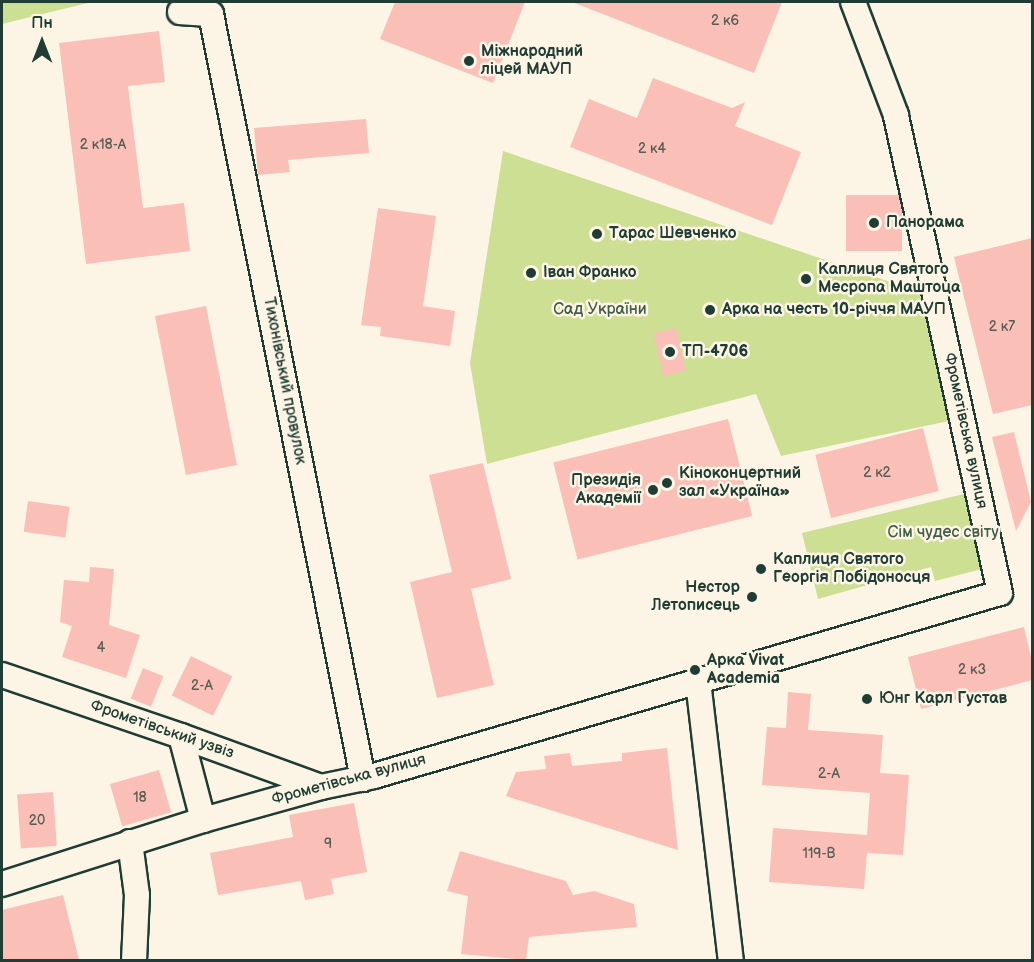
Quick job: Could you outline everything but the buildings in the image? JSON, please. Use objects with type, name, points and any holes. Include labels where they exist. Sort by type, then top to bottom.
[{"type":"street","name":"Фрометівська вулиця","points":[[2,884],[203,820],[321,787],[363,779],[1000,593],[896,115],[853,2]]},
{"type":"street","name":"Тихонівський провулок","points":[[180,12],[211,14],[363,779]]},
{"type":"street","name":"Фрометівський узвіз","points":[[2,675],[321,787]]},
{"type":"street","points":[[698,681],[731,960]]},
{"type":"street","points":[[181,736],[203,820]]},
{"type":"street","points":[[130,842],[137,896],[134,960]]},
{"type":"green space","points":[[2,2],[92,2],[2,24]]},
{"type":"green space","name":"Сад України","points":[[503,151],[920,292],[949,421],[781,456],[756,394],[487,464],[470,363]]},
{"type":"green space","name":"Сім чудес світу","points":[[968,493],[986,568],[935,581],[931,567],[818,599],[802,533]]},
{"type":"place","name":"Міжнародний ліцей МАУП","points":[[469,61]]},
{"type":"place","name":"Панорама","points":[[874,223]]},
{"type":"place","name":"Тарас Шевченко","points":[[597,234]]},
{"type":"place","name":"Іван Франко","points":[[531,273]]},
{"type":"place","name":"Каплиця Святого Месропа Маштоца","points":[[806,279]]},
{"type":"place","name":"Арка на честь 10-річчя МАУП","points":[[710,310]]},
{"type":"place","name":"ТП-4706","points":[[670,352]]},
{"type":"place","name":"Кіноконцертний зал «Україна»","points":[[667,483]]},
{"type":"place","name":"Президія Академії","points":[[653,490]]},
{"type":"place","name":"Каплиця Святого Георгія Побідоносця","points":[[761,569]]},
{"type":"place","name":"Нестор Летописець","points":[[752,597]]},
{"type":"place","name":"Арка Vivat Academia","points":[[695,670]]},
{"type":"place","name":"Юнг Карл Густав","points":[[867,699]]}]
